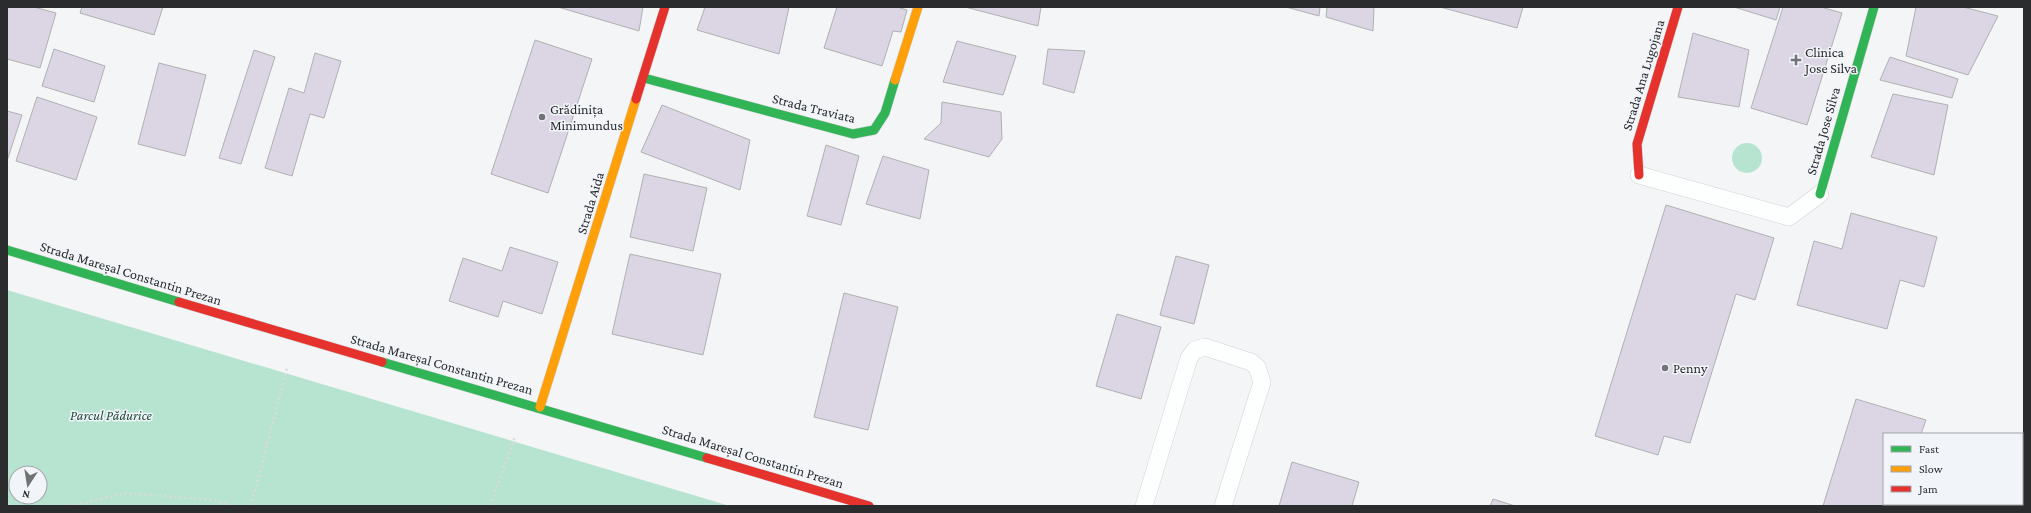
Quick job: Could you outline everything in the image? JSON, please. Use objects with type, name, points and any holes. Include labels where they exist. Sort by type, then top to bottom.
[{"type":"street","name":"Strada Aida","points":[[540,407],[665,7]]},
{"type":"street","name":"Strada Traviata","points":[[644,78],[853,134],[874,130],[886,113],[918,7]]},
{"type":"street","name":"Strada Ana Lugojana","points":[[1640,175],[1637,144],[1678,7]]},
{"type":"street","name":"Strada Jose Silva","points":[[1820,194],[1874,7]]},
{"type":"street","name":"Strada Mareșal Constantin Prezan","points":[[7,250],[540,407],[869,506]]},
{"type":"lane","points":[[1640,175],[1789,217],[1820,194]]},
{"type":"lane","points":[[1144,506],[1189,358],[1194,350],[1205,347],[1251,362],[1257,367],[1262,382],[1223,506]]},
{"type":"path","points":[[251,506],[287,368]]},
{"type":"path","points":[[490,506],[515,437]]},
{"type":"path","points":[[71,506],[126,493],[215,500],[232,506]]},
{"type":"path","points":[[454,506],[467,506]]},
{"type":"green space","points":[[1747,143],[1758,147],[1762,158],[1758,169],[1747,173],[1736,169],[1732,158],[1736,147]]},
{"type":"green space","name":"Parcul Pădurice","points":[[7,290],[730,506],[7,506]]},
{"type":"building","points":[[7,7],[34,7],[56,13],[40,68],[7,59]]},
{"type":"building","points":[[82,7],[163,7],[154,35],[80,13]]},
{"type":"building","points":[[558,7],[643,7],[639,31]]},
{"type":"building","points":[[705,7],[789,7],[779,54],[697,30]]},
{"type":"building","points":[[837,7],[897,7],[907,10],[901,32],[893,31],[882,66],[824,48]]},
{"type":"building","points":[[965,7],[1041,7],[1038,26]]},
{"type":"building","points":[[1286,7],[1320,7],[1319,16]]},
{"type":"building","points":[[1327,7],[1374,7],[1373,31],[1326,17]]},
{"type":"building","points":[[1440,7],[1523,7],[1517,28]]},
{"type":"building","points":[[1734,7],[1780,7],[1776,20]]},
{"type":"building","name":"Clinica Jose Silva","points":[[1783,7],[1821,7],[1842,13],[1807,125],[1751,108]]},
{"type":"building","points":[[1916,7],[1963,7],[1998,16],[1968,75],[1906,56]]},
{"type":"building","points":[[1693,33],[1749,50],[1739,107],[1678,97]]},
{"type":"building","name":"Grădinița Minimundus","points":[[535,40],[592,59],[548,193],[491,174]]},
{"type":"building","points":[[957,41],[1016,56],[1003,95],[943,82]]},
{"type":"building","points":[[54,49],[105,66],[94,102],[42,86]]},
{"type":"building","points":[[1048,49],[1085,51],[1074,93],[1043,84]]},
{"type":"building","points":[[254,50],[275,57],[241,164],[219,158]]},
{"type":"building","points":[[315,53],[341,61],[324,118],[310,114],[292,176],[265,168],[289,88],[304,93]]},
{"type":"building","points":[[1890,57],[1958,79],[1952,98],[1880,80]]},
{"type":"building","points":[[159,63],[206,75],[185,156],[138,144]]},
{"type":"building","points":[[1893,94],[1948,105],[1934,175],[1871,157]]},
{"type":"building","points":[[37,97],[97,117],[76,180],[16,161]]},
{"type":"building","points":[[942,102],[1001,112],[1002,139],[989,157],[924,139],[941,123]]},
{"type":"building","points":[[662,105],[750,140],[740,190],[641,152]]},
{"type":"building","points":[[7,111],[22,115],[7,161]]},
{"type":"building","points":[[826,145],[859,156],[841,225],[807,216]]},
{"type":"building","points":[[883,156],[929,170],[920,219],[866,204]]},
{"type":"building","points":[[644,174],[707,188],[693,251],[630,237]]},
{"type":"building","name":"Penny","points":[[1666,205],[1774,238],[1755,300],[1736,294],[1690,443],[1664,436],[1658,455],[1595,436]]},
{"type":"building","points":[[1851,213],[1937,237],[1924,287],[1900,280],[1887,329],[1797,305],[1814,241],[1842,249]]},
{"type":"building","points":[[510,247],[558,262],[542,314],[503,301],[498,317],[449,301],[463,258],[502,271]]},
{"type":"building","points":[[630,254],[721,274],[703,355],[612,334]]},
{"type":"building","points":[[1176,256],[1209,265],[1194,324],[1160,315]]},
{"type":"building","points":[[844,293],[898,307],[868,430],[814,417]]},
{"type":"building","points":[[1117,314],[1161,327],[1141,399],[1096,386]]},
{"type":"building","points":[[1856,399],[1926,420],[1921,433],[1883,433],[1883,505],[1899,506],[1823,506]]},
{"type":"building","points":[[1292,462],[1359,482],[1352,506],[1279,506]]},
{"type":"building","points":[[1493,499],[1515,506],[1490,506]]},
{"type":"traffic: fast","points":[[1820,194],[1874,7]]},
{"type":"traffic: fast","points":[[644,78],[853,134],[874,130],[885,113],[895,80]]},
{"type":"traffic: fast","points":[[7,250],[179,302]]},
{"type":"traffic: fast","points":[[382,362],[707,458]]},
{"type":"traffic: slow","points":[[895,80],[918,7]]},
{"type":"traffic: slow","points":[[540,407],[636,99]]},
{"type":"traffic: jam","points":[[636,99],[665,7]]},
{"type":"traffic: jam","points":[[1639,175],[1637,144],[1678,7]]},
{"type":"traffic: jam","points":[[179,302],[382,362]]},
{"type":"traffic: jam","points":[[707,458],[869,506]]},
{"type":"place","name":"Clinica Jose Silva","points":[[1796,60]]},
{"type":"place","name":"Grădinița Minimundus","points":[[542,117]]},
{"type":"place","name":"Penny","points":[[1665,368]]}]
